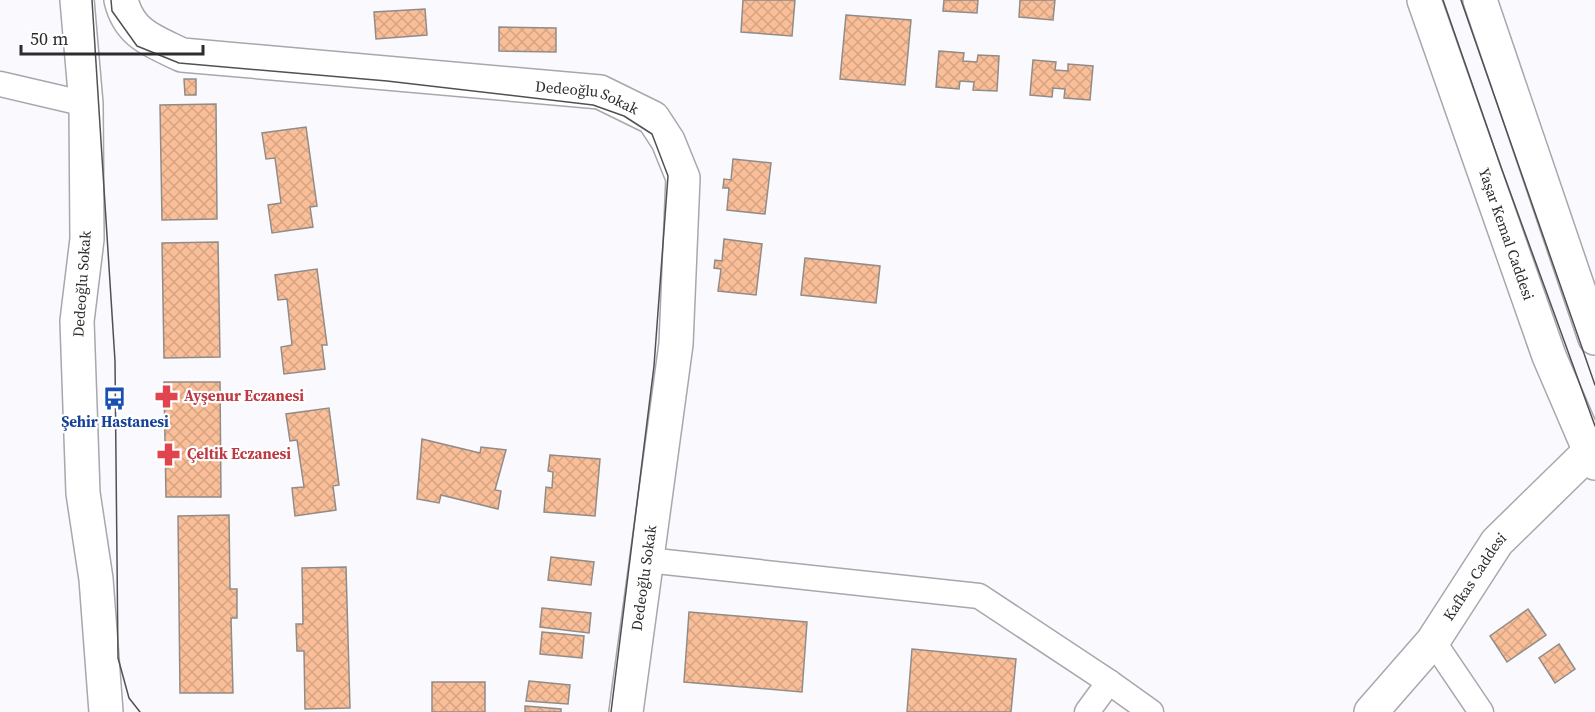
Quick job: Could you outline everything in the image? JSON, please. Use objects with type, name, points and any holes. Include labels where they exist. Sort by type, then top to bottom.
[{"type":"street","name":"Dedeoğlu Sokak","points":[[77,0],[86,104],[87,239],[78,332],[83,493],[96,579],[106,712]]},
{"type":"street","name":"Dedeoğlu Sokak","points":[[121,0],[125,15],[143,36],[182,55],[600,92],[652,118],[668,141],[683,178],[676,344],[626,712]]},
{"type":"street","name":"Yaşar Kemal Caddesi","points":[[1424,0],[1549,356],[1592,458]]},
{"type":"street","points":[[1480,0],[1595,338]]},
{"type":"street","points":[[0,84],[86,104]]},
{"type":"street","name":"Kafkas Caddesi","points":[[1371,712],[1433,641],[1497,542],[1592,458]]},
{"type":"street","points":[[647,560],[979,596],[1109,682],[1150,712]]},
{"type":"street","points":[[1433,641],[1481,712]]},
{"type":"street","points":[[1087,712],[1109,682]]},
{"type":"building","points":[[743,0],[795,0],[792,36],[741,32]]},
{"type":"building","points":[[944,0],[978,0],[977,13],[943,11]]},
{"type":"building","points":[[1020,0],[1055,0],[1053,20],[1019,17]]},
{"type":"building","points":[[425,9],[427,35],[376,39],[374,12]]},
{"type":"building","points":[[846,15],[911,20],[905,85],[840,79]]},
{"type":"building","points":[[499,27],[556,28],[556,52],[499,51]]},
{"type":"building","points":[[939,51],[964,53],[963,61],[977,62],[978,55],[999,56],[997,91],[973,90],[974,82],[960,81],[959,89],[936,87]]},
{"type":"building","points":[[1033,60],[1056,62],[1055,70],[1068,71],[1068,64],[1093,66],[1090,100],[1064,98],[1065,89],[1053,88],[1052,97],[1030,95]]},
{"type":"building","points":[[184,79],[196,79],[196,95],[185,95]]},
{"type":"building","points":[[216,104],[217,219],[162,220],[160,105]]},
{"type":"building","points":[[306,127],[317,206],[310,207],[313,227],[272,233],[268,205],[281,203],[275,158],[266,159],[262,133]]},
{"type":"building","points":[[733,159],[771,163],[765,214],[727,210],[729,188],[723,188],[724,179],[731,180]]},
{"type":"building","points":[[724,239],[762,244],[756,295],[718,291],[721,269],[714,268],[715,260],[722,261]]},
{"type":"building","points":[[218,242],[220,357],[164,358],[162,243]]},
{"type":"building","points":[[805,258],[880,266],[876,303],[801,295]]},
{"type":"building","points":[[317,269],[327,345],[322,345],[325,369],[284,374],[281,347],[292,345],[287,299],[278,300],[275,275]]},
{"type":"building","points":[[164,382],[220,382],[221,497],[166,497]]},
{"type":"building","points":[[329,408],[339,485],[333,486],[336,510],[295,516],[292,488],[304,487],[297,440],[290,441],[286,414]]},
{"type":"building","points":[[422,439],[480,453],[481,447],[506,450],[495,490],[501,491],[498,509],[441,495],[439,503],[417,499]]},
{"type":"building","points":[[550,455],[600,459],[595,516],[544,512],[546,487],[552,488],[553,472],[548,471]]},
{"type":"building","points":[[229,515],[230,589],[237,589],[237,618],[231,618],[233,693],[180,693],[178,516]]},
{"type":"building","points":[[551,557],[594,562],[591,585],[548,580]]},
{"type":"building","points":[[346,567],[350,708],[305,709],[304,651],[297,651],[296,624],[303,624],[302,568]]},
{"type":"building","points":[[542,608],[591,613],[589,633],[540,627]]},
{"type":"building","points":[[1528,609],[1546,635],[1507,662],[1490,636]]},
{"type":"building","points":[[689,612],[807,622],[802,692],[684,682]]},
{"type":"building","points":[[542,632],[584,636],[582,658],[540,654]]},
{"type":"building","points":[[1559,644],[1575,669],[1555,683],[1539,658]]},
{"type":"building","points":[[912,649],[1016,659],[1011,712],[907,712]]},
{"type":"building","points":[[529,681],[570,685],[568,704],[526,701]]},
{"type":"building","points":[[432,682],[485,682],[485,712],[432,712]]},
{"type":"building","points":[[525,706],[561,709],[561,712],[525,712]]},
{"type":"tram line","points":[[92,0],[115,361],[118,658],[129,698],[140,712]]},
{"type":"tram line","points":[[111,0],[112,11],[137,46],[179,63],[387,81],[593,105],[624,116],[652,134],[668,176],[654,366],[611,712]]},
{"type":"tram line","points":[[1443,0],[1595,426]]},
{"type":"tram line","points":[[1461,0],[1595,385]]},
{"type":"place","name":"Ayşenur Eczanesi","points":[[166,396]]},
{"type":"place","name":"Şehir Hastanesi","points":[[115,398]]},
{"type":"place","name":"Çeltik Eczanesi","points":[[169,454]]}]
